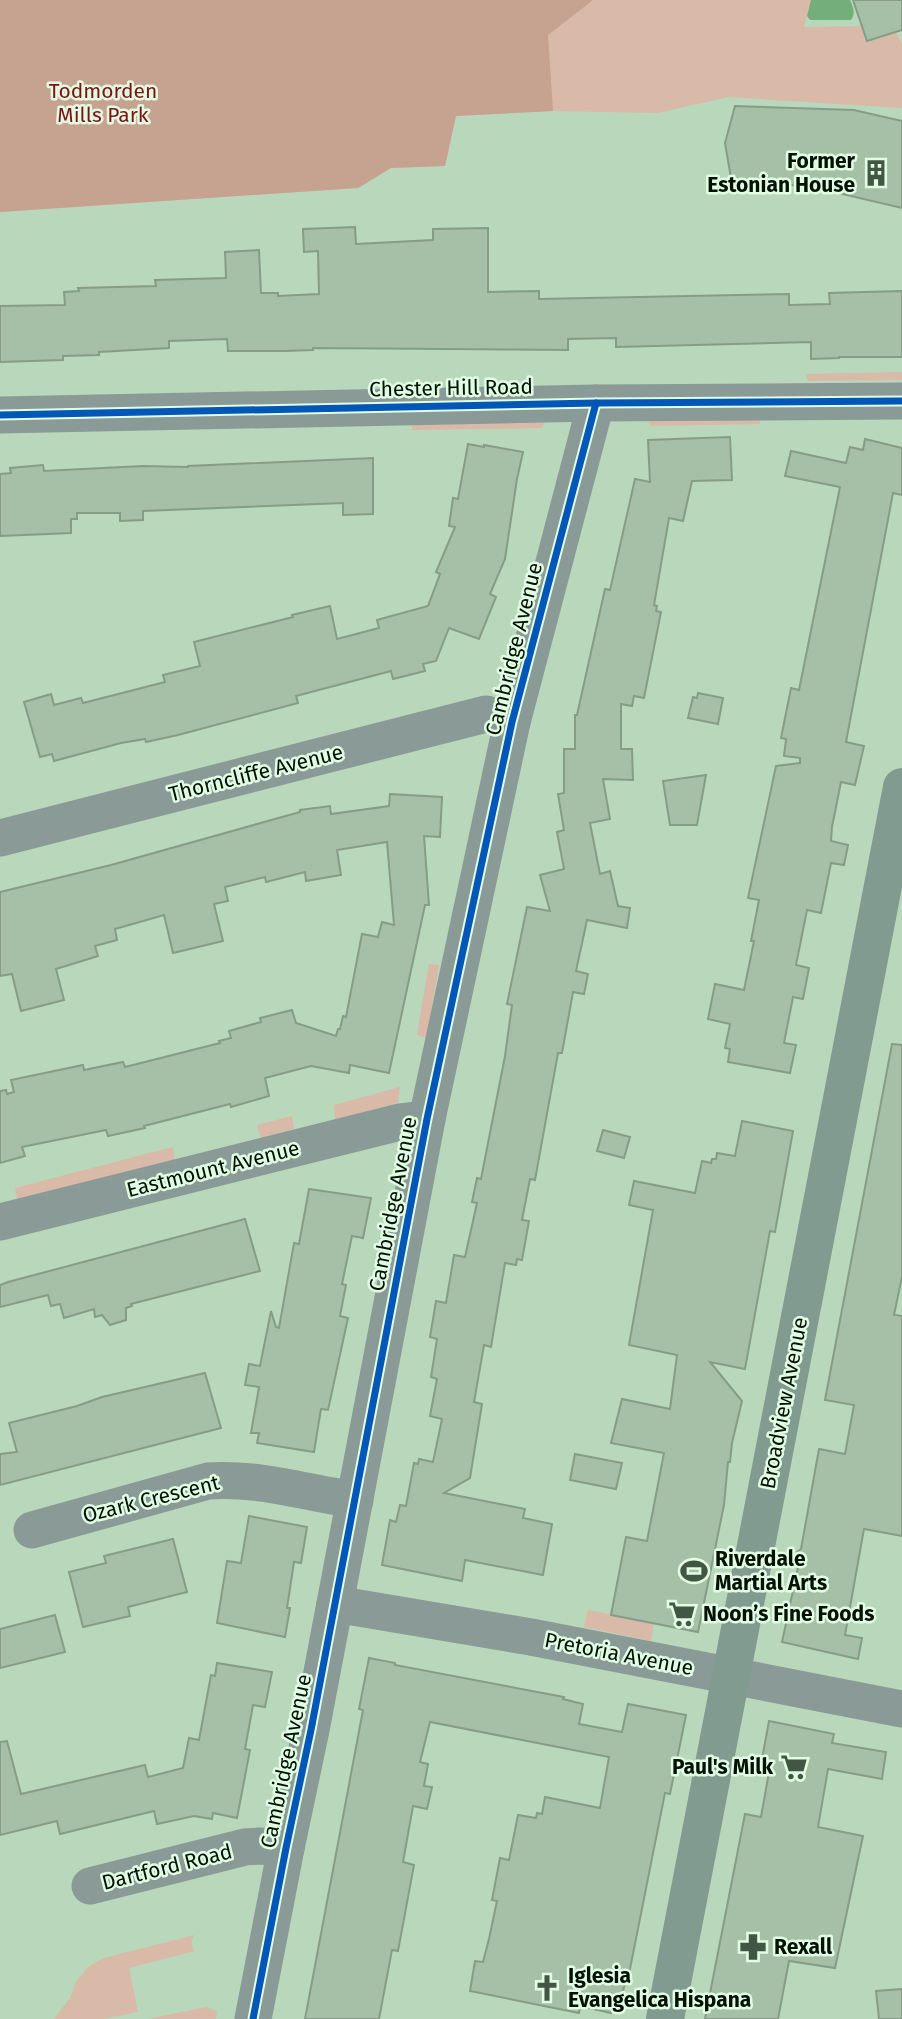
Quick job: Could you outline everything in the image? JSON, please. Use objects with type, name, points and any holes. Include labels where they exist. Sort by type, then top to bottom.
[{"type":"main road","name":"Broadview Avenue","points":[[665,2019],[902,787]]},
{"type":"street","name":"Chester Hill Road","points":[[0,415],[596,403],[902,401]]},
{"type":"street","name":"Cambridge Avenue","points":[[253,2019],[312,1730],[427,1119],[512,722],[596,403]]},
{"type":"street","name":"Thorncliffe Avenue","points":[[0,838],[486,714],[512,722]]},
{"type":"street","name":"Eastmount Avenue","points":[[0,1222],[400,1122],[427,1119]]},
{"type":"street","name":"Ozark Crescent","points":[[32,1530],[208,1481],[229,1479],[355,1500]]},
{"type":"street","name":"Pretoria Avenue","points":[[335,1604],[531,1637],[902,1709]]},
{"type":"street","name":"Dartford Road","points":[[90,1886],[245,1847],[286,1848]]},
{"type":"green space","name":"Todmorden Mills Park","points":[[0,0],[811,0],[804,27],[861,26],[867,41],[896,32],[902,44],[902,108],[728,97],[658,113],[553,111],[456,116],[445,166],[391,168],[358,188],[0,212]]},
{"type":"green space","name":"Todmorden Mills Park","points":[[0,0],[593,0],[548,35],[553,111],[456,116],[445,166],[391,168],[358,188],[0,212]]},
{"type":"green space","points":[[902,372],[902,380],[808,381],[806,374]]},
{"type":"green space","points":[[760,416],[760,424],[650,426],[648,420]]},
{"type":"green space","points":[[545,422],[542,428],[412,430],[412,423]]},
{"type":"green space","points":[[429,964],[439,965],[427,1038],[417,1035]]},
{"type":"green space","points":[[400,1087],[398,1103],[335,1120],[334,1105]]},
{"type":"green space","points":[[292,1116],[294,1129],[261,1138],[257,1125]]},
{"type":"green space","points":[[173,1147],[175,1161],[18,1201],[15,1188]]},
{"type":"green space","points":[[588,1610],[654,1623],[651,1641],[584,1627]]},
{"type":"green space","points":[[194,1935],[192,1947],[195,1951],[129,1968],[138,2012],[104,2019],[54,2019],[88,1967],[104,1958]]},
{"type":"green space","points":[[206,2007],[217,2011],[216,2019],[148,2019]]},
{"type":"shaded area","points":[[811,0],[850,0],[854,10],[853,17],[851,20],[810,20],[807,16]]},
{"type":"building","points":[[853,0],[902,0],[902,30],[867,41]]},
{"type":"building","points":[[735,106],[854,110],[902,121],[902,208],[817,188],[731,178],[725,143]]},
{"type":"building","points":[[355,227],[356,244],[433,240],[433,229],[488,228],[488,292],[539,291],[539,299],[789,294],[789,305],[830,304],[829,293],[902,291],[902,357],[811,359],[811,342],[616,347],[616,338],[568,339],[568,350],[313,348],[228,351],[227,339],[169,341],[169,348],[63,356],[63,360],[0,362],[0,306],[65,305],[64,292],[79,291],[78,288],[156,286],[155,280],[226,278],[225,252],[259,250],[261,293],[278,293],[278,296],[319,294],[318,251],[304,252],[303,229]]},
{"type":"building","points":[[730,437],[732,480],[692,481],[683,521],[669,518],[654,605],[657,606],[656,611],[661,612],[644,698],[634,696],[632,706],[621,704],[621,749],[632,749],[633,780],[603,779],[610,819],[590,823],[600,874],[610,871],[618,906],[630,908],[627,928],[587,920],[576,971],[588,974],[584,994],[573,992],[562,1053],[558,1053],[535,1180],[530,1179],[522,1220],[529,1221],[522,1260],[517,1259],[516,1265],[505,1263],[491,1347],[484,1345],[474,1402],[482,1404],[470,1478],[444,1493],[525,1509],[523,1518],[552,1524],[543,1575],[465,1560],[462,1581],[382,1565],[390,1520],[396,1522],[400,1505],[406,1506],[414,1463],[418,1464],[419,1459],[433,1462],[442,1419],[430,1416],[437,1379],[431,1377],[437,1339],[430,1337],[436,1301],[446,1303],[454,1255],[465,1257],[477,1203],[472,1202],[477,1178],[481,1179],[505,1056],[512,1005],[507,1004],[527,907],[550,911],[540,875],[564,869],[557,832],[564,830],[558,794],[564,793],[564,749],[575,749],[575,715],[605,589],[610,590],[635,479],[650,482],[648,440]]},
{"type":"building","points":[[865,439],[902,448],[902,495],[893,493],[846,742],[864,746],[855,785],[841,782],[832,827],[831,841],[848,845],[844,865],[831,863],[821,913],[807,910],[796,965],[809,968],[803,999],[793,997],[784,1043],[796,1045],[790,1073],[728,1062],[730,1049],[725,1048],[730,1024],[708,1019],[715,984],[744,990],[759,900],[748,898],[776,766],[800,763],[800,758],[784,756],[786,739],[781,738],[791,688],[799,690],[840,487],[785,476],[791,451],[846,463],[850,447],[863,450]]},
{"type":"building","points":[[468,444],[523,452],[505,559],[490,594],[496,597],[479,639],[449,628],[436,661],[423,664],[425,671],[393,679],[391,671],[296,696],[298,703],[178,735],[146,742],[145,739],[121,743],[54,761],[52,754],[40,757],[24,702],[51,694],[54,705],[81,698],[83,703],[165,682],[163,675],[200,666],[194,642],[293,617],[292,615],[330,606],[337,639],[379,628],[377,620],[428,606],[440,574],[436,572],[455,527],[449,526],[453,498],[458,499]]},
{"type":"building","points":[[373,458],[373,514],[343,515],[343,503],[143,511],[143,520],[120,521],[120,513],[77,513],[77,519],[71,519],[71,533],[0,536],[0,474],[11,473],[10,468],[43,465],[44,471]]},
{"type":"building","points":[[698,693],[723,698],[718,724],[688,718],[693,697],[697,698]]},
{"type":"building","points":[[706,775],[697,825],[670,825],[663,781]]},
{"type":"building","points":[[390,794],[442,797],[440,837],[424,836],[429,905],[425,905],[389,1073],[350,1065],[349,1073],[311,1066],[265,1078],[269,1096],[108,1136],[106,1130],[22,1147],[25,1156],[0,1163],[0,1091],[6,1090],[7,1094],[14,1092],[11,1080],[83,1065],[84,1070],[123,1062],[125,1067],[220,1043],[219,1041],[231,1038],[229,1031],[261,1022],[260,1018],[292,1010],[296,1023],[336,1036],[343,1016],[346,1017],[362,934],[378,937],[382,922],[394,925],[387,842],[337,850],[341,875],[306,881],[305,872],[266,882],[265,877],[225,887],[228,901],[214,904],[223,941],[173,953],[164,915],[115,929],[117,940],[95,946],[98,956],[56,969],[64,1000],[21,1011],[12,974],[0,976],[0,892],[111,865],[300,810],[330,806],[331,814],[389,806]]},
{"type":"building","points":[[892,1044],[902,1045],[902,1277],[894,1315],[902,1316],[902,1536],[864,1529],[845,1635],[862,1638],[858,1659],[782,1642],[800,1558],[797,1552],[801,1549],[819,1449],[845,1454],[854,1405],[825,1400]]},
{"type":"building","points":[[742,1121],[793,1131],[775,1232],[770,1231],[745,1369],[710,1362],[742,1401],[728,1462],[724,1505],[698,1632],[611,1615],[626,1537],[647,1541],[664,1453],[611,1443],[622,1399],[670,1409],[677,1355],[629,1345],[653,1210],[629,1205],[634,1181],[695,1193],[702,1161],[711,1163],[712,1159],[716,1159],[717,1153],[735,1156]]},
{"type":"building","points":[[603,1130],[630,1137],[624,1158],[597,1151]]},
{"type":"building","points":[[309,1189],[371,1198],[363,1238],[352,1236],[342,1284],[346,1285],[340,1316],[348,1318],[328,1410],[321,1409],[314,1452],[257,1443],[259,1433],[251,1433],[259,1387],[245,1385],[249,1364],[260,1366],[271,1311],[276,1327],[279,1328],[294,1243],[299,1244]]},
{"type":"building","points":[[245,1219],[260,1271],[131,1304],[132,1306],[126,1308],[126,1320],[110,1325],[102,1315],[95,1317],[94,1309],[64,1318],[60,1304],[51,1306],[48,1295],[0,1307],[0,1285],[8,1282]]},
{"type":"building","points":[[205,1373],[221,1428],[0,1485],[0,1454],[17,1452],[9,1423],[102,1397]]},
{"type":"building","points":[[575,1454],[622,1463],[616,1489],[570,1480]]},
{"type":"building","points":[[249,1516],[307,1527],[301,1563],[294,1562],[285,1637],[217,1623],[227,1561],[241,1563]]},
{"type":"building","points":[[173,1539],[187,1592],[128,1607],[130,1616],[83,1627],[69,1572],[106,1563],[104,1556]]},
{"type":"building","points":[[55,1615],[65,1652],[0,1668],[0,1629]]},
{"type":"building","points":[[369,1658],[564,1697],[563,1699],[583,1704],[579,1724],[622,1732],[628,1704],[686,1715],[670,1794],[665,1793],[628,1979],[626,1978],[622,1996],[614,1998],[611,2013],[580,2006],[579,2013],[470,1991],[475,1961],[483,1962],[489,1939],[497,1901],[492,1900],[500,1858],[509,1860],[518,1815],[536,1818],[537,1813],[542,1814],[545,1797],[600,1808],[609,1757],[430,1722],[420,1762],[428,1764],[424,1786],[432,1787],[427,1809],[413,1806],[403,1862],[414,1865],[398,1951],[392,1950],[379,2019],[305,2019],[363,1710],[359,1709]]},
{"type":"building","points":[[217,1663],[272,1672],[265,1707],[253,1705],[245,1749],[250,1750],[237,1818],[213,1813],[212,1819],[194,1816],[157,1824],[154,1811],[60,1834],[57,1821],[0,1835],[0,1742],[7,1741],[21,1794],[145,1765],[148,1777],[183,1768],[189,1738],[199,1740],[211,1675],[215,1676]]},
{"type":"building","points":[[769,1721],[834,1734],[832,1743],[886,1752],[882,1779],[828,1769],[818,1827],[863,1836],[835,1968],[789,1961],[778,2019],[705,2019],[745,1814],[761,1817],[771,1761],[762,1759]]},
{"type":"building","points":[[902,1989],[902,2019],[879,2019],[876,1991]]},
{"type":"cycle path","points":[[0,415],[596,403],[902,401]]},
{"type":"cycle path","points":[[253,2019],[427,1119],[512,722],[596,403]]},
{"type":"place","name":"Former Estonian House","points":[[876,173]]},
{"type":"place","name":"Riverdale Martial Arts","points":[[694,1571]]},
{"type":"place","name":"Noon’s Fine Foods","points":[[682,1614]]},
{"type":"place","name":"Paul's Milk","points":[[794,1767]]},
{"type":"place","name":"Rexall","points":[[753,1947]]},
{"type":"place","name":"Iglesia Evangelica Hispana","points":[[547,1988]]}]
